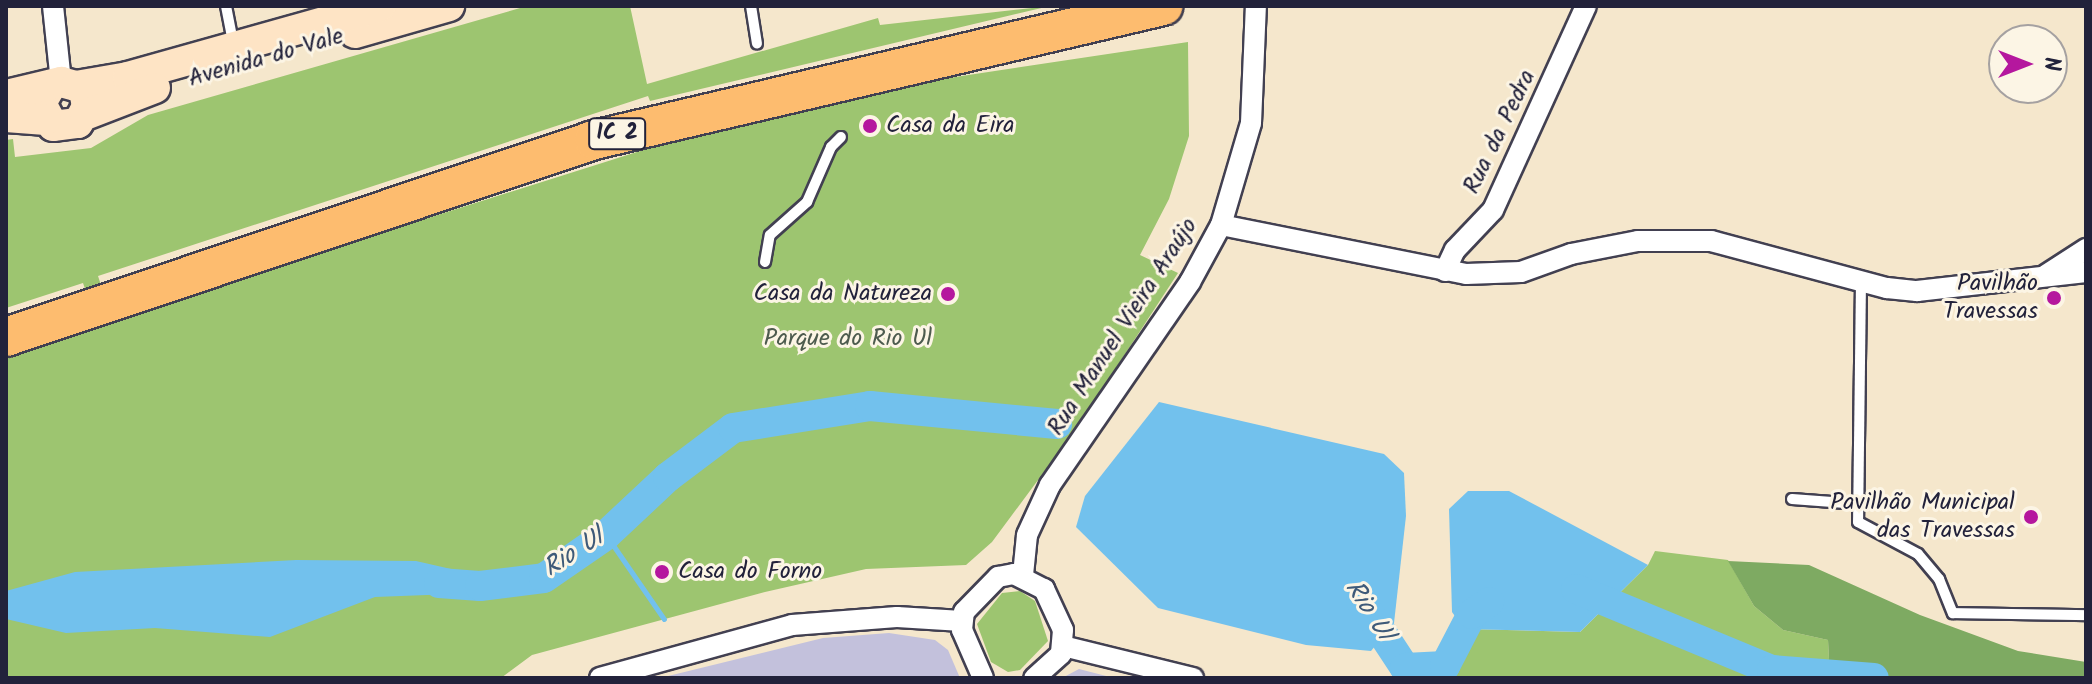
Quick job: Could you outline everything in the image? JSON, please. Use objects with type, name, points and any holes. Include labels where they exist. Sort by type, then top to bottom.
[{"type":"highway","name":"IC 2","points":[[6,323],[591,128],[1105,6]]},
{"type":"highway","name":"IC 2","points":[[6,337],[594,140],[1163,6]]},
{"type":"main road","name":"Avenida do Vale","points":[[6,95],[235,49],[380,6]]},
{"type":"main road","name":"Avenida do Vale","points":[[6,117],[46,120],[66,129],[85,115],[143,91],[449,6]]},
{"type":"main road","points":[[46,120],[41,103],[63,84],[86,99],[85,115]]},
{"type":"street","points":[[53,6],[63,84]]},
{"type":"street","name":"Rua Manuel Vieira Araújo","points":[[1023,575],[1027,535],[1070,456],[1190,282],[1221,225],[1251,123],[1256,6]]},
{"type":"street","name":"Rua da Pedra","points":[[1445,271],[1455,250],[1493,210],[1586,6]]},
{"type":"street","points":[[1221,225],[1445,271],[1521,272],[1571,254],[1638,241],[1711,241],[1861,281],[1917,291],[2086,272]]},
{"type":"street","points":[[2046,275],[2086,249]]},
{"type":"street","points":[[983,678],[962,621],[969,603],[998,577],[1023,575],[1044,589],[1063,630],[1063,646],[1056,660],[1034,678]]},
{"type":"street","points":[[600,678],[792,625],[897,617],[962,621]]},
{"type":"street","points":[[1063,646],[1193,678]]},
{"type":"lane","points":[[226,6],[235,49]]},
{"type":"lane","points":[[751,6],[757,44]]},
{"type":"lane","points":[[765,262],[770,235],[807,202],[831,147],[841,137]]},
{"type":"lane","points":[[1861,281],[1858,522],[1918,554],[1939,579],[1953,613],[2086,615]]},
{"type":"lane","points":[[1792,499],[1859,504]]},
{"type":"shaded area","points":[[889,633],[935,640],[948,650],[960,678],[660,678],[823,638]]},
{"type":"shaded area","points":[[1079,669],[1114,678],[1062,678]]},
{"type":"green space","name":"Parque do Rio Ul","points":[[527,6],[630,6],[647,84],[878,18],[880,25],[1050,6],[650,101],[648,96],[98,276],[112,318],[659,145],[942,79],[1188,42],[1189,136],[1169,199],[1140,255],[1178,273],[1078,426],[992,542],[966,565],[866,569],[765,592],[532,655],[501,678],[6,678],[6,355],[97,324],[83,283],[6,308],[6,140],[13,139],[15,157],[91,148],[148,115]]},
{"type":"green space","points":[[1655,551],[1728,560],[1754,606],[1783,630],[1828,640],[1830,678],[1448,678],[1467,629],[1580,632],[1648,565]]},
{"type":"green space","points":[[1728,561],[1809,565],[1920,615],[2018,651],[2086,662],[2086,678],[1830,678],[1828,640],[1783,630],[1754,606]]},
{"type":"green space","points":[[1020,591],[1035,601],[1048,641],[1020,670],[1008,672],[991,662],[977,624],[1002,593]]},
{"type":"water","points":[[1159,402],[1384,454],[1404,473],[1406,516],[1394,623],[1371,651],[1306,645],[1158,608],[1076,527],[1085,496]]},
{"type":"water","points":[[1468,491],[1509,491],[1648,565],[1580,632],[1464,629],[1452,612],[1449,509]]},
{"type":"water","points":[[296,560],[416,561],[473,574],[480,586],[453,594],[375,597],[270,637],[155,628],[66,633],[6,619],[6,591],[75,572]]},
{"type":"waterway","name":"Rio Ul","points":[[439,583],[480,586],[544,578],[606,535],[668,477],[733,428],[870,406],[1057,424]]},
{"type":"waterway","points":[[606,535],[664,619]]},
{"type":"waterway","name":"Rio Ul","points":[[1576,589],[1772,670],[1874,678]]},
{"type":"waterway","name":"Rio Ul","points":[[1361,601],[1405,668],[1445,666],[1472,614],[1489,602]]},
{"type":"place","name":"Casa da Eira","points":[[870,126]]},
{"type":"place","name":"Casa da Natureza","points":[[948,294]]},
{"type":"place","name":"Pavilhão Travessas","points":[[2054,298]]},
{"type":"place","name":"Pavilhão Municipal das Travessas","points":[[2031,517]]},
{"type":"place","name":"Casa do Forno","points":[[662,572]]}]
